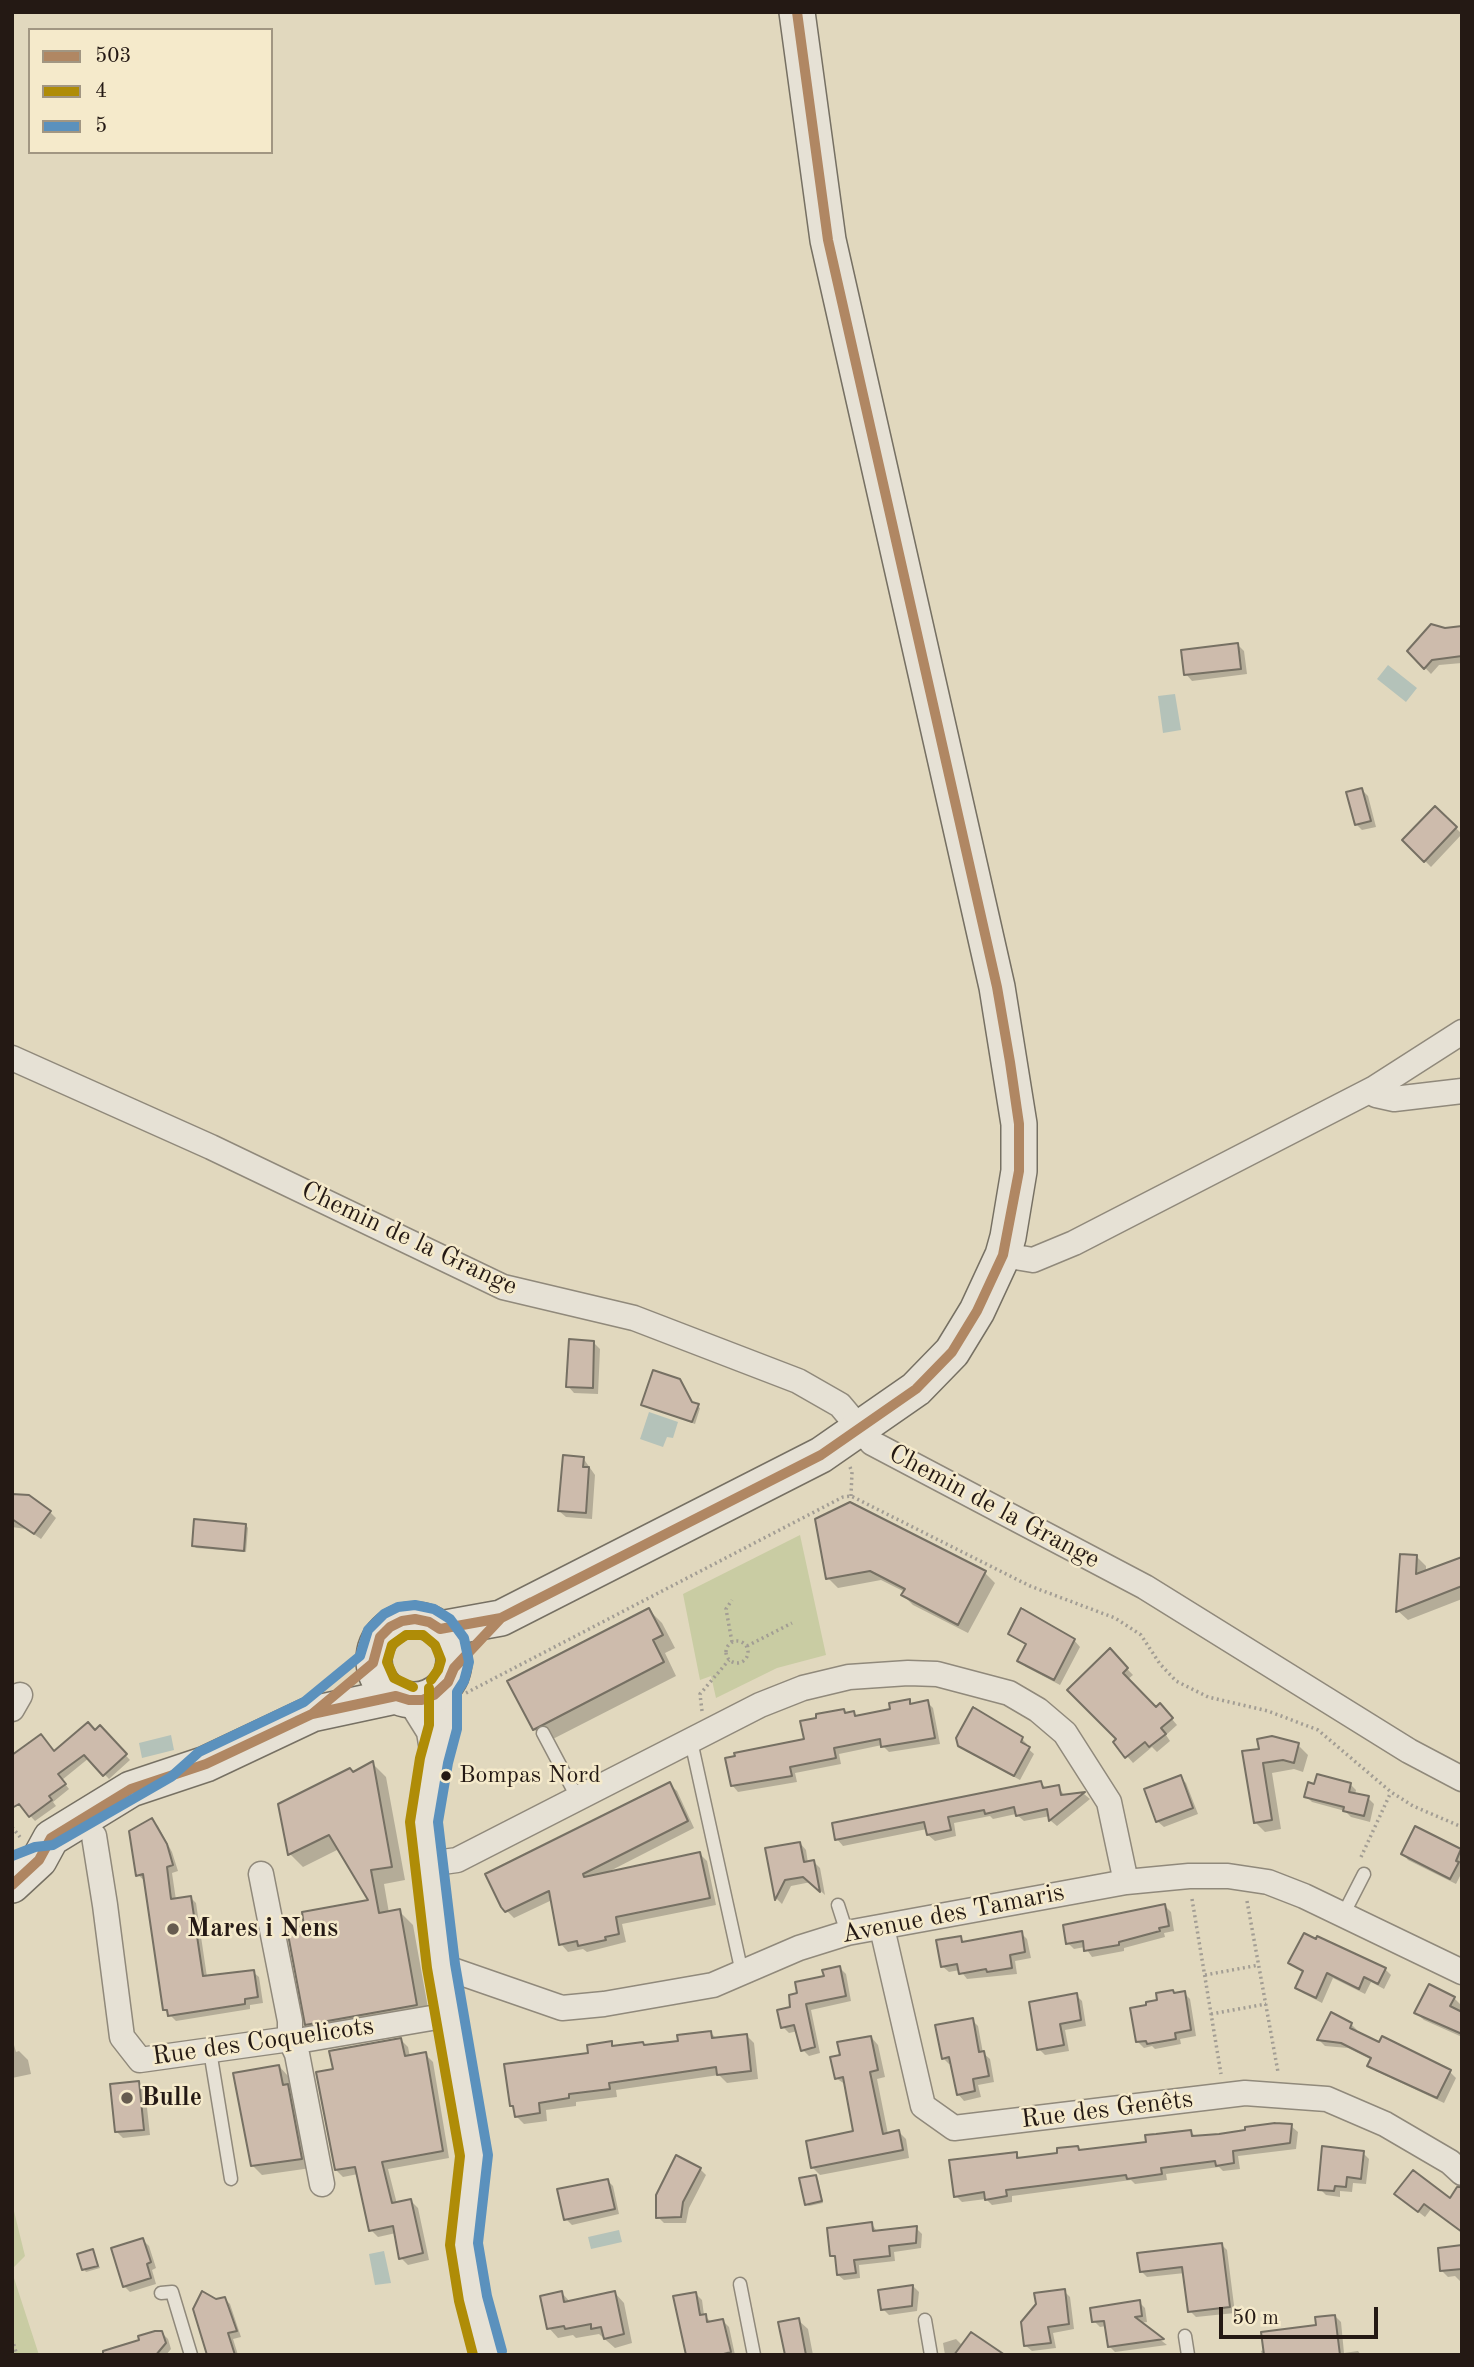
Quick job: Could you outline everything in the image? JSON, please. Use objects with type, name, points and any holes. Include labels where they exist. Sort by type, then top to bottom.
[{"type":"main road","points":[[440,1629],[500,1618],[821,1455],[916,1389],[952,1352],[977,1311],[1003,1255],[1019,1171],[1019,1124],[998,987],[828,240],[797,12]]},
{"type":"main road","points":[[12,1885],[25,1865],[51,1839],[131,1789],[206,1764],[312,1714],[434,1695],[500,1618]]},
{"type":"main road","points":[[402,1698],[380,1682],[373,1662],[374,1649],[380,1637],[390,1627],[402,1621],[415,1619],[429,1622],[440,1629],[454,1653],[449,1678]]},
{"type":"main road","points":[[312,1714],[373,1662]]},
{"type":"main road","points":[[25,1865],[57,1859],[179,1788],[206,1764]]},
{"type":"street","points":[[1003,1255],[1033,1259],[1074,1243],[1373,1089],[1462,1032]]},
{"type":"street","name":"Chemin de la Grange","points":[[12,1058],[279,1179],[503,1287],[634,1318],[798,1381],[840,1405],[872,1443],[1145,1587],[1409,1751],[1462,1779]]},
{"type":"street","points":[[1373,1089],[1376,1095],[1394,1099],[1462,1091]]},
{"type":"street","points":[[428,1864],[457,1860],[760,1705],[803,1688],[849,1676],[908,1673],[937,1674],[1009,1693],[1038,1710],[1065,1733],[1109,1802],[1126,1882]]},
{"type":"street","points":[[449,1678],[443,1727],[433,1760],[424,1822],[441,1966],[474,2156],[464,2243],[472,2299],[488,2355]]},
{"type":"street","points":[[402,1698],[429,1731],[433,1760]]},
{"type":"street","name":"Rue des Coquelicots","points":[[93,1836],[122,2036],[141,2060],[290,2039],[303,2040],[449,2015]]},
{"type":"street","points":[[261,1874],[290,2021],[290,2039],[297,2054],[322,2184]]},
{"type":"street","name":"Avenue des Tamaris","points":[[441,1966],[562,2008],[604,2004],[713,1985],[799,1948],[847,1933],[1126,1882],[1228,1875],[1268,1882],[1304,1896],[1462,1972]]},
{"type":"street","name":"Rue des Genêts","points":[[882,1927],[923,2106],[954,2128],[1245,2093],[1327,2099],[1385,2124],[1450,2162],[1462,2172]]},
{"type":"lane","points":[[543,1733],[578,1799]]},
{"type":"lane","points":[[699,1737],[742,1973]]},
{"type":"lane","points":[[1343,1915],[1364,1874]]},
{"type":"lane","points":[[838,1905],[847,1933]]},
{"type":"lane","points":[[210,2051],[231,2179]]},
{"type":"lane","points":[[740,2284],[754,2355]]},
{"type":"lane","points":[[161,2293],[172,2292],[191,2355]]},
{"type":"lane","points":[[925,2320],[931,2355]]},
{"type":"lane","points":[[1185,2336],[1188,2355]]},
{"type":"path","points":[[443,1727],[453,1724],[455,1699],[843,1497],[851,1496],[1030,1586],[1115,1618],[1141,1635],[1160,1664],[1176,1681],[1208,1697],[1268,1711],[1318,1730],[1391,1792],[1413,1806],[1462,1827]]},
{"type":"path","points":[[732,1600],[726,1609],[732,1642]]},
{"type":"path","points":[[747,1646],[792,1623]]},
{"type":"path","points":[[737,1640],[747,1646],[748,1652],[742,1662],[729,1660],[725,1651],[732,1642],[737,1640]]},
{"type":"path","points":[[699,1737],[700,1694],[729,1660]]},
{"type":"path","points":[[1364,1874],[1359,1870],[1358,1864],[1391,1792]]},
{"type":"path","points":[[1189,1876],[1224,2096]]},
{"type":"path","points":[[1243,1878],[1283,2096]]},
{"type":"path","points":[[1205,1975],[1259,1965]]},
{"type":"path","points":[[1211,2014],[1266,2004]]},
{"type":"path","points":[[12,2339],[17,2355]]},
{"type":"green space","points":[[800,1535],[826,1655],[777,1668],[716,1698],[711,1676],[700,1680],[683,1594]]},
{"type":"green space","points":[[12,2203],[25,2256],[12,2269]]},
{"type":"green space","points":[[12,2272],[39,2355],[12,2355]]},
{"type":"shaded area","points":[[1388,665],[1417,688],[1406,702],[1377,679]]},
{"type":"shaded area","points":[[1175,694],[1181,730],[1163,733],[1158,696]]},
{"type":"shaded area","points":[[649,1412],[678,1422],[673,1438],[667,1437],[663,1447],[640,1439]]},
{"type":"shaded area","points":[[171,1735],[174,1750],[142,1758],[139,1743]]},
{"type":"shaded area","points":[[619,2230],[622,2242],[591,2249],[588,2237]]},
{"type":"shaded area","points":[[384,2251],[391,2283],[375,2285],[369,2254]]},
{"type":"building","points":[[1431,624],[1445,628],[1462,626],[1462,656],[1432,660],[1424,669],[1407,651]]},
{"type":"building","points":[[1238,643],[1241,669],[1184,675],[1181,650]]},
{"type":"building","points":[[1362,788],[1371,821],[1355,825],[1346,792]]},
{"type":"building","points":[[1435,806],[1457,827],[1424,862],[1402,840]]},
{"type":"building","points":[[569,1339],[594,1341],[593,1388],[566,1387]]},
{"type":"building","points":[[653,1370],[680,1379],[692,1402],[699,1404],[692,1422],[641,1405]]},
{"type":"building","points":[[563,1455],[584,1457],[583,1467],[589,1467],[586,1513],[558,1511]]},
{"type":"building","points":[[12,1494],[29,1495],[51,1511],[34,1534],[12,1519]]},
{"type":"building","points":[[850,1502],[986,1571],[958,1625],[901,1595],[905,1589],[870,1571],[826,1579],[815,1519]]},
{"type":"building","points":[[194,1519],[246,1524],[244,1551],[192,1546]]},
{"type":"building","points":[[1400,1554],[1417,1555],[1416,1574],[1462,1557],[1462,1586],[1396,1612]]},
{"type":"building","points":[[649,1608],[663,1635],[653,1640],[664,1662],[533,1730],[507,1681]]},
{"type":"building","points":[[1021,1608],[1075,1639],[1054,1680],[1017,1661],[1026,1644],[1008,1634]]},
{"type":"building","points":[[1110,1648],[1128,1668],[1123,1673],[1156,1707],[1160,1703],[1173,1718],[1161,1728],[1166,1734],[1149,1747],[1145,1742],[1125,1758],[1113,1742],[1116,1739],[1067,1690]]},
{"type":"building","points":[[910,1699],[910,1704],[928,1700],[935,1738],[881,1747],[880,1739],[834,1748],[836,1758],[790,1767],[792,1776],[731,1786],[725,1758],[735,1756],[734,1753],[804,1739],[800,1721],[816,1718],[816,1714],[844,1709],[845,1713],[854,1711],[855,1716],[890,1709],[889,1703]]},
{"type":"building","points":[[973,1707],[1023,1737],[1021,1742],[1030,1747],[1014,1776],[958,1746],[956,1738]]},
{"type":"building","points":[[88,1722],[95,1730],[100,1725],[127,1754],[103,1776],[84,1755],[58,1774],[66,1784],[49,1796],[52,1800],[29,1817],[19,1804],[12,1808],[12,1755],[41,1734],[54,1751]]},
{"type":"building","points":[[1272,1736],[1299,1743],[1294,1763],[1283,1760],[1263,1763],[1272,1820],[1254,1823],[1242,1751],[1259,1749],[1257,1739]]},
{"type":"building","points":[[373,1761],[392,1867],[371,1870],[379,1913],[400,1909],[417,2005],[305,2025],[287,1929],[304,1926],[302,1912],[368,1900],[329,1835],[288,1855],[278,1804],[350,1768],[353,1772]]},
{"type":"building","points":[[1317,1774],[1351,1783],[1349,1792],[1369,1796],[1364,1816],[1343,1811],[1344,1807],[1304,1797],[1308,1782],[1314,1784]]},
{"type":"building","points":[[1181,1775],[1193,1808],[1156,1822],[1144,1789]]},
{"type":"building","points":[[1041,1781],[1043,1788],[1059,1785],[1061,1795],[1085,1792],[1049,1821],[1047,1809],[1016,1816],[1014,1807],[985,1814],[984,1810],[948,1817],[951,1830],[927,1835],[924,1822],[835,1840],[832,1823]]},
{"type":"building","points":[[670,1782],[688,1821],[583,1874],[584,1877],[700,1852],[710,1898],[616,1917],[619,1934],[605,1937],[606,1940],[578,1946],[577,1941],[559,1945],[549,1891],[505,1912],[501,1907],[485,1874]]},
{"type":"building","name":"Mares i Nens","points":[[152,1818],[167,1844],[173,1865],[167,1867],[171,1899],[191,1896],[203,1976],[254,1970],[258,1997],[245,1999],[245,2004],[168,2016],[167,2010],[163,2010],[143,1874],[136,1876],[129,1831]]},
{"type":"building","points":[[1415,1826],[1461,1849],[1456,1861],[1459,1862],[1450,1879],[1401,1854]]},
{"type":"building","points":[[800,1842],[804,1862],[814,1860],[820,1892],[803,1877],[785,1880],[775,1900],[765,1848]]},
{"type":"building","points":[[1165,1904],[1169,1926],[1159,1928],[1160,1931],[1119,1942],[1119,1945],[1084,1951],[1083,1941],[1066,1944],[1063,1925]]},
{"type":"building","points":[[1022,1931],[1025,1952],[1010,1955],[1012,1968],[959,1974],[957,1964],[941,1967],[936,1940],[961,1936],[962,1942]]},
{"type":"building","points":[[1304,1933],[1316,1939],[1317,1936],[1386,1968],[1378,1984],[1364,1977],[1359,1989],[1327,1973],[1316,1998],[1295,1988],[1303,1971],[1288,1963]]},
{"type":"building","points":[[840,1966],[846,1996],[806,2004],[815,2047],[801,2051],[794,2025],[781,2028],[777,2010],[790,2007],[789,1995],[797,1993],[795,1982],[824,1976],[822,1970]]},
{"type":"building","points":[[1429,1984],[1455,1997],[1450,2006],[1462,2012],[1462,2034],[1414,2013]]},
{"type":"building","points":[[1173,1990],[1174,1993],[1185,1991],[1191,2030],[1175,2033],[1176,2039],[1147,2044],[1146,2041],[1136,2042],[1130,2008],[1157,2000],[1156,1993]]},
{"type":"building","points":[[1077,1993],[1081,2020],[1060,2024],[1064,2045],[1037,2050],[1029,2002]]},
{"type":"building","points":[[1331,2012],[1352,2023],[1350,2028],[1379,2042],[1382,2036],[1451,2070],[1437,2098],[1367,2066],[1371,2058],[1341,2043],[1317,2040]]},
{"type":"building","points":[[973,2018],[979,2052],[984,2051],[989,2076],[973,2079],[975,2091],[957,2095],[949,2057],[942,2059],[935,2025]]},
{"type":"building","points":[[711,2031],[712,2038],[747,2034],[751,2071],[717,2075],[716,2067],[609,2083],[610,2089],[569,2094],[569,2098],[539,2103],[540,2113],[515,2117],[513,2106],[510,2106],[504,2064],[588,2053],[587,2045],[612,2041],[612,2046],[643,2042],[644,2045],[678,2041],[677,2035]]},
{"type":"building","points":[[871,2036],[878,2070],[870,2072],[883,2134],[899,2130],[903,2150],[811,2168],[806,2141],[853,2131],[843,2077],[835,2079],[830,2057],[840,2055],[837,2042]]},
{"type":"building","points":[[401,2038],[405,2056],[426,2052],[443,2151],[382,2162],[392,2203],[411,2199],[423,2253],[399,2259],[393,2226],[369,2231],[355,2167],[335,2170],[316,2072],[333,2069],[329,2051]]},
{"type":"building","points":[[279,2065],[283,2085],[288,2084],[302,2159],[251,2166],[233,2073]]},
{"type":"building","points":[[139,2081],[144,2130],[115,2132],[110,2084]]},
{"type":"building","points":[[1275,2123],[1292,2124],[1290,2143],[1233,2151],[1234,2163],[1216,2166],[1215,2161],[1161,2168],[1162,2174],[1127,2179],[1126,2175],[1006,2190],[1007,2196],[985,2200],[984,2192],[954,2197],[949,2160],[1017,2152],[1017,2158],[1057,2153],[1057,2148],[1078,2146],[1079,2150],[1146,2142],[1145,2135],[1191,2130],[1192,2136],[1219,2134]]},
{"type":"building","points":[[1322,2146],[1364,2151],[1361,2179],[1347,2177],[1346,2187],[1335,2186],[1334,2191],[1318,2190]]},
{"type":"building","points":[[676,2155],[701,2168],[683,2202],[681,2217],[656,2218],[656,2195]]},
{"type":"building","points":[[1413,2170],[1450,2198],[1457,2187],[1462,2187],[1462,2232],[1424,2204],[1418,2212],[1394,2194]]},
{"type":"building","points":[[816,2175],[822,2201],[805,2205],[799,2178]]},
{"type":"building","points":[[608,2179],[615,2209],[564,2220],[557,2189]]},
{"type":"building","points":[[872,2222],[873,2231],[917,2226],[916,2243],[889,2246],[890,2256],[854,2260],[856,2273],[837,2275],[835,2256],[830,2256],[827,2228]]},
{"type":"building","points":[[143,2238],[151,2262],[147,2264],[151,2278],[123,2287],[111,2248]]},
{"type":"building","points":[[1222,2243],[1230,2307],[1188,2312],[1182,2267],[1140,2272],[1137,2253]]},
{"type":"building","points":[[1462,2245],[1462,2269],[1440,2271],[1438,2248]]},
{"type":"building","points":[[93,2249],[98,2266],[82,2270],[77,2254]]},
{"type":"building","points":[[913,2285],[912,2306],[881,2310],[878,2290]]},
{"type":"building","points":[[1065,2289],[1069,2324],[1048,2327],[1051,2343],[1024,2346],[1021,2322],[1036,2304],[1034,2293]]},
{"type":"building","points":[[202,2291],[216,2299],[225,2297],[237,2331],[228,2333],[235,2355],[207,2355],[193,2309]]},
{"type":"building","points":[[562,2291],[564,2302],[615,2291],[624,2334],[604,2339],[601,2327],[591,2329],[591,2324],[547,2329],[540,2296]]},
{"type":"building","points":[[696,2292],[700,2315],[706,2314],[707,2322],[723,2319],[731,2352],[720,2355],[686,2355],[673,2296]]},
{"type":"building","points":[[1140,2300],[1142,2316],[1135,2317],[1164,2339],[1108,2347],[1104,2321],[1092,2322],[1090,2308]]},
{"type":"building","points":[[1335,2315],[1340,2355],[1264,2355],[1261,2332],[1316,2325],[1315,2317]]},
{"type":"building","points":[[799,2318],[806,2355],[785,2355],[778,2322]]},
{"type":"building","points":[[162,2331],[166,2343],[156,2355],[103,2355],[103,2351],[139,2340],[138,2336]]},
{"type":"building","points":[[971,2332],[1005,2355],[954,2355]]},
{"type":"transit line","name":"503","points":[[12,1885],[39,1860],[51,1838],[131,1789],[206,1764],[312,1714],[396,1696],[422,1700],[434,1695],[448,1682],[454,1668],[501,1618],[821,1455],[916,1389],[952,1352],[977,1311],[1003,1255],[1019,1171],[1019,1124],[1010,1062],[997,987],[828,240],[797,12]]},
{"type":"transit line","name":"503","points":[[297,1721],[312,1714],[373,1663],[380,1637],[390,1627],[415,1619],[429,1622],[440,1629],[501,1618],[532,1602]]},
{"type":"transit line","name":"5","points":[[12,1856],[35,1847],[53,1845],[171,1777],[199,1752],[304,1702],[360,1656],[368,1630],[384,1614],[398,1607],[415,1605],[434,1609],[450,1619],[464,1638],[469,1662],[464,1681],[457,1692],[457,1729],[438,1822],[455,1964],[488,2155],[478,2243],[487,2296],[502,2351]]},
{"type":"transit line","name":"4","points":[[413,1687],[394,1678],[387,1662],[392,1645],[406,1635],[423,1635],[435,1645],[441,1660],[431,1680]]},
{"type":"transit line","name":"4","points":[[429,1688],[429,1725],[420,1758],[410,1822],[427,1968],[460,2156],[450,2245],[459,2301],[473,2355]]},
{"type":"place","name":"Bompas Nord","points":[[446,1776]]},
{"type":"place","name":"Mares i Nens","points":[[173,1929]]},
{"type":"place","name":"Bulle","points":[[127,2098]]}]
